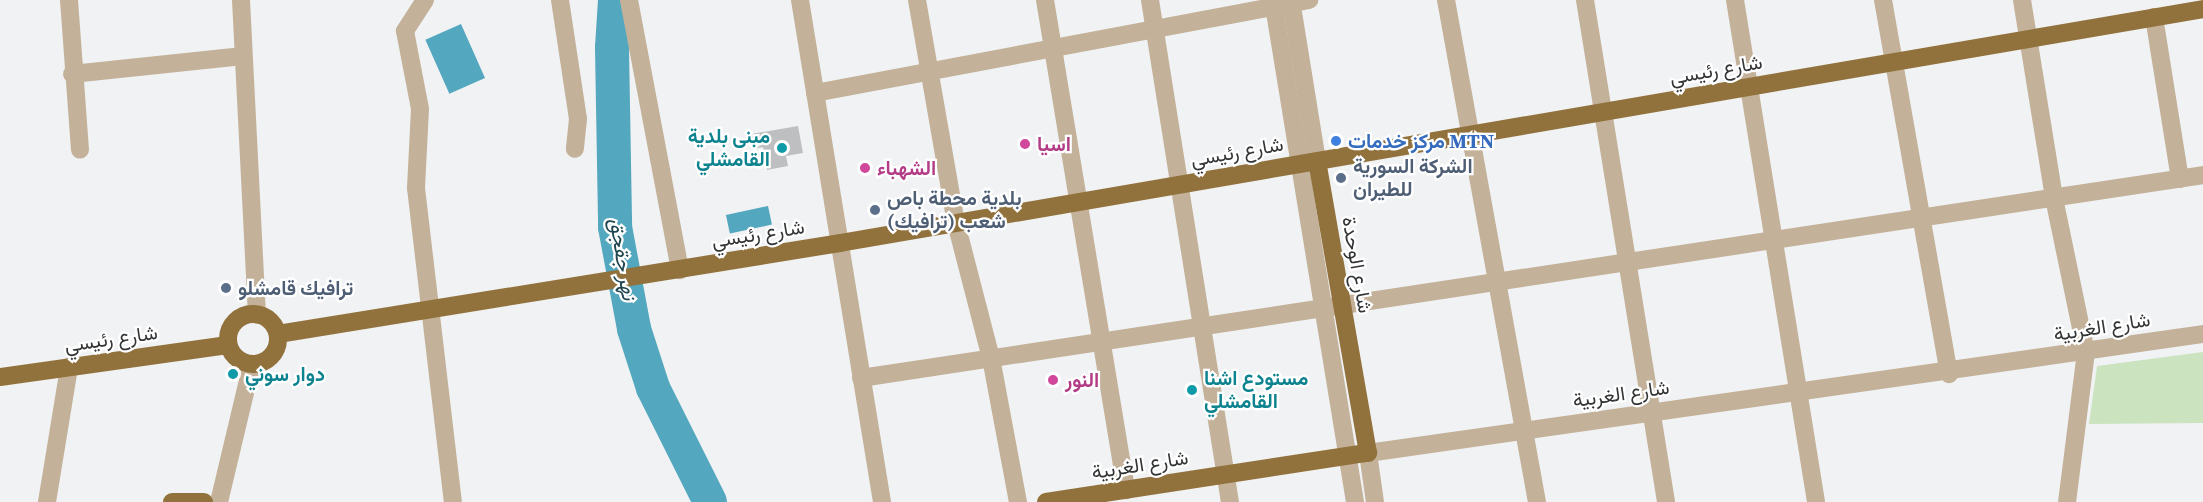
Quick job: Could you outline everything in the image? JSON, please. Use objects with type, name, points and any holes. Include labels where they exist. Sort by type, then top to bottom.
[{"type":"highway","name":"شارع رئيسي","points":[[278,334],[840,243],[2203,9]]},
{"type":"highway","name":"شارع الوحدة","points":[[1308,163],[1331,307],[1368,453]]},
{"type":"highway","points":[[247,315],[266,318],[278,334],[275,352],[252,364],[237,358],[228,345],[232,326],[247,315]]},
{"type":"highway","name":"شارع رئيسي","points":[[0,377],[228,345]]},
{"type":"highway","name":"شارع الغربية","points":[[1046,502],[1368,453]]},
{"type":"highway","points":[[172,502],[204,502]]},
{"type":"street","points":[[69,0],[72,74],[80,150]]},
{"type":"street","points":[[241,0],[256,315]]},
{"type":"street","points":[[425,0],[405,31],[420,109],[416,188],[433,308],[453,502]]},
{"type":"street","points":[[560,0],[578,119],[574,149]]},
{"type":"street","points":[[630,0],[671,271]]},
{"type":"street","points":[[800,0],[882,502]]},
{"type":"street","points":[[917,0],[956,223],[991,358],[1017,502]]},
{"type":"street","points":[[1045,0],[1126,490]]},
{"type":"street","points":[[1150,0],[1230,502]]},
{"type":"street","points":[[1446,0],[1468,135],[1498,281],[1537,502]]},
{"type":"street","points":[[1585,0],[1666,502]]},
{"type":"street","points":[[1734,0],[1816,502]]},
{"type":"street","points":[[1883,0],[1949,374]]},
{"type":"street","points":[[2022,0],[2054,198],[2086,352],[2067,502]]},
{"type":"street","points":[[815,93],[1288,2]]},
{"type":"street","name":"شارع الوحدة","points":[[1288,2],[1308,163]]},
{"type":"street","points":[[2154,17],[2180,179]]},
{"type":"street","points":[[72,74],[243,56]]},
{"type":"street","points":[[861,378],[2203,175]]},
{"type":"street","name":"شارع الوحدة","points":[[1331,307],[1354,502]]},
{"type":"street","name":"شارع الغربية","points":[[1368,453],[1798,392],[1949,374],[2203,334]]},
{"type":"street","points":[[219,502],[252,364]]},
{"type":"street","points":[[47,502],[69,367]]},
{"type":"street","name":"شارع الوحدة","points":[[1368,453],[1375,502]]},
{"type":"green space","points":[[2203,352],[2203,423],[2089,424],[2097,366]]},
{"type":"water","points":[[461,24],[485,78],[449,94],[425,40]]},
{"type":"water","points":[[768,206],[772,225],[730,234],[726,215]]},
{"type":"building","name":"مبنى بلدية القامشلي","points":[[798,126],[803,153],[786,156],[788,166],[767,170],[763,147],[754,149],[751,134]]},
{"type":"waterway","name":"نهر جقجق","points":[[615,0],[612,48],[615,227],[634,329],[653,388],[710,502]]},
{"type":"place","name":"مركز خدمات MTN","points":[[1336,141]]},
{"type":"place","name":"اسيا","points":[[1025,144]]},
{"type":"place","name":"مبنى بلدية القامشلي","points":[[782,148]]},
{"type":"place","name":"الشهباء","points":[[865,168]]},
{"type":"place","name":"الشركة السورية للطيران","points":[[1341,178]]},
{"type":"place","name":"بلدية محطة باص شعب (ترافيك)","points":[[875,210]]},
{"type":"place","name":"ترافيك قامشلو","points":[[226,288]]},
{"type":"place","name":"دوار سوني","points":[[233,374]]},
{"type":"place","name":"النور","points":[[1053,380]]},
{"type":"place","name":"مستودع اشنا القامشلي","points":[[1192,390]]}]
